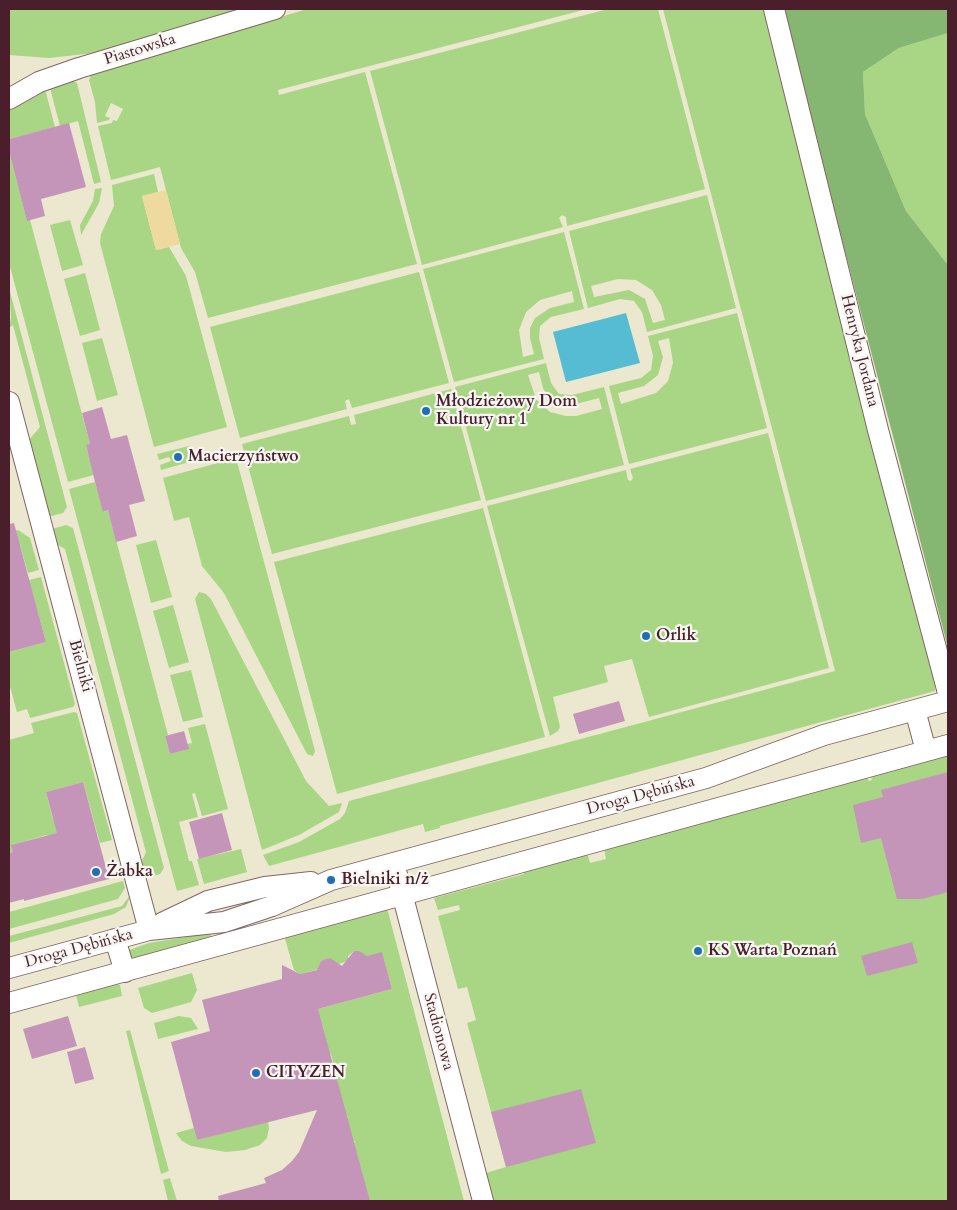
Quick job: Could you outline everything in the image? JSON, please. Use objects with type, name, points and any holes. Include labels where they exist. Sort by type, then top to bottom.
[{"type":"street","name":"Piastowska","points":[[9,99],[39,82],[80,68],[275,9]]},
{"type":"street","name":"Henryka Jordana","points":[[774,9],[876,420],[948,693]]},
{"type":"street","name":"Bielniki","points":[[9,402],[150,930]]},
{"type":"street","name":"Droga Dębińska","points":[[9,968],[150,930],[208,901],[265,887],[331,880],[495,836],[706,778],[824,736],[948,701]]},
{"type":"street","points":[[915,710],[926,751]]},
{"type":"street","points":[[9,1003],[948,745]]},
{"type":"street","points":[[495,836],[504,868]]},
{"type":"street","name":"Stadionowa","points":[[394,863],[401,896],[483,1201]]},
{"type":"street","points":[[115,939],[124,972]]},
{"type":"green space","points":[[9,9],[241,9],[94,53],[49,58],[9,55]]},
{"type":"green space","points":[[307,9],[587,9],[278,90],[279,95],[365,72],[417,264],[208,318],[195,272],[181,248],[160,167],[111,180],[98,126],[112,123],[113,120],[117,121],[123,109],[111,103],[105,116],[110,118],[109,120],[97,123],[95,102],[89,80],[91,75]]},
{"type":"green space","points":[[608,9],[658,9],[705,189],[567,226],[566,217],[562,215],[559,218],[563,227],[422,265],[370,71]]},
{"type":"green space","points":[[663,9],[764,9],[936,676],[935,691],[440,826],[440,828],[425,832],[423,824],[269,866],[263,855],[299,842],[340,819],[345,813],[349,801],[835,671]]},
{"type":"green space","points":[[782,9],[948,9],[948,33],[899,48],[863,72],[865,114],[906,211],[948,265],[948,648]]},
{"type":"green space","points":[[948,33],[948,265],[906,211],[865,114],[863,72],[899,48]]},
{"type":"green space","points":[[72,80],[77,83],[101,182],[94,184],[78,121],[60,126],[50,88]]},
{"type":"green space","points":[[45,89],[55,127],[9,139],[9,108]]},
{"type":"green space","points":[[9,151],[27,220],[30,220],[90,444],[86,446],[94,475],[68,482],[9,263]]},
{"type":"green space","points":[[154,174],[158,192],[142,196],[156,250],[169,247],[186,276],[227,427],[154,447],[100,243],[101,234],[114,206],[112,185]]},
{"type":"green space","points":[[102,188],[99,203],[81,235],[80,225],[93,201],[95,189]]},
{"type":"green space","points":[[707,195],[736,308],[647,332],[642,312],[634,301],[620,299],[588,308],[569,231]],"holes":[[[618,279],[636,280],[652,290],[661,305],[665,320],[653,323],[645,299],[629,290],[594,297],[591,286]]]},
{"type":"green space","points":[[70,220],[83,265],[62,271],[50,225]]},
{"type":"green space","points":[[564,232],[584,309],[551,317],[540,326],[539,338],[544,359],[454,382],[423,269]],"holes":[[[572,291],[574,302],[550,308],[535,318],[530,328],[530,338],[534,354],[523,357],[519,330],[526,312],[540,300]]]},
{"type":"green space","points":[[419,272],[449,383],[352,408],[349,399],[345,401],[347,409],[240,438],[210,327]]},
{"type":"green space","points":[[85,273],[100,330],[80,336],[64,279]]},
{"type":"green space","points":[[9,288],[67,507],[63,513],[48,517],[28,441],[40,427],[13,325],[9,328],[11,317]]},
{"type":"green space","points":[[737,313],[767,428],[629,464],[609,386],[641,378],[651,370],[653,356],[648,336]],"holes":[[[669,338],[673,363],[668,381],[656,393],[621,404],[618,393],[644,386],[658,375],[663,357],[658,341]]]},
{"type":"green space","points":[[102,338],[118,395],[97,401],[82,343]]},
{"type":"green space","points":[[546,363],[551,383],[559,394],[572,395],[604,387],[624,465],[486,501],[455,387]],"holes":[[[539,372],[543,388],[548,397],[556,402],[572,405],[599,398],[602,409],[576,416],[566,416],[550,412],[536,399],[528,375]]]},
{"type":"green space","points":[[451,389],[481,500],[272,554],[242,444],[349,416],[351,425],[356,424],[354,415]]},
{"type":"green space","points":[[768,433],[829,668],[649,717],[632,659],[604,666],[608,682],[553,697],[560,727],[558,731],[550,736],[487,506],[626,470],[628,480],[631,481],[633,478],[630,469]]},
{"type":"green space","points":[[189,446],[193,461],[161,470],[160,465],[171,461],[169,457],[159,460],[157,454]]},
{"type":"green space","points":[[236,458],[315,751],[313,756],[307,754],[224,593],[202,566],[189,517],[174,521],[163,478]]},
{"type":"green space","points":[[95,482],[104,512],[108,510],[168,735],[165,736],[170,754],[188,749],[187,744],[192,743],[188,728],[205,724],[228,809],[202,816],[195,793],[192,794],[198,817],[179,822],[189,861],[192,861],[199,885],[177,891],[69,489]]},
{"type":"green space","points":[[483,508],[545,737],[337,794],[274,562]]},
{"type":"green space","points":[[66,525],[73,528],[164,868],[160,874],[145,878],[141,863],[146,852],[65,549],[56,544],[52,529]]},
{"type":"green space","points":[[18,530],[30,538],[39,570],[28,573],[20,545],[9,548],[9,532]]},
{"type":"green space","points":[[156,540],[172,597],[151,603],[136,545]]},
{"type":"green space","points":[[41,577],[75,704],[73,707],[30,718],[27,709],[17,712],[9,683],[9,652],[46,642],[29,580]]},
{"type":"green space","points":[[199,592],[206,594],[211,599],[306,781],[329,806],[342,803],[339,812],[299,835],[262,850],[195,599]]},
{"type":"green space","points":[[173,605],[189,662],[169,668],[153,611]]},
{"type":"green space","points":[[191,670],[203,717],[183,722],[170,675]]},
{"type":"green space","points":[[74,712],[77,713],[112,840],[100,843],[83,782],[46,792],[53,819],[63,839],[47,835],[12,845],[13,852],[9,853],[9,740],[34,733],[31,723]]},
{"type":"green space","name":"KS Warta Poznań","points":[[948,753],[948,1201],[489,1201],[415,919],[419,918],[486,1173],[506,1167],[467,1023],[476,1020],[467,987],[458,989],[438,916],[460,910],[459,905],[438,910],[434,898],[524,874],[524,870],[587,852],[590,863],[606,859],[604,848],[866,776],[869,781],[872,780],[870,775]]},
{"type":"green space","points":[[241,849],[247,872],[204,884],[197,859]]},
{"type":"green space","points":[[123,881],[125,888],[118,899],[9,929],[9,912]]},
{"type":"green space","points":[[131,894],[126,907],[114,914],[9,943],[9,936],[122,906]]},
{"type":"green space","points":[[387,908],[464,1201],[369,1201],[353,1145],[355,1141],[352,1141],[346,1118],[348,1117],[345,1114],[331,1054],[329,1054],[323,1027],[317,1012],[318,1009],[392,989],[382,953],[364,957],[359,951],[354,951],[348,956],[348,961],[336,965],[330,958],[325,959],[321,961],[319,969],[300,974],[294,970],[284,935]]},
{"type":"green space","points":[[210,933],[212,940],[132,962],[129,950],[149,943]]},
{"type":"green space","points":[[192,973],[197,990],[191,1002],[152,1013],[144,1008],[138,988]]},
{"type":"green space","points":[[112,982],[120,985],[122,996],[79,1007],[75,991]]},
{"type":"green space","points":[[179,1016],[191,1018],[198,1029],[158,1039],[154,1023]]},
{"type":"green space","points":[[130,1030],[169,1171],[161,1174],[126,1031]]},
{"type":"green space","points":[[268,1121],[267,1138],[260,1145],[245,1150],[226,1152],[191,1146],[182,1141],[176,1133],[194,1128],[197,1140]]},
{"type":"green space","points":[[170,1178],[177,1201],[168,1201],[163,1180]]},
{"type":"sand","points":[[166,190],[180,244],[156,250],[142,196]]},
{"type":"water","points":[[626,313],[640,363],[566,382],[553,332]]},
{"type":"building","points":[[69,123],[86,187],[41,199],[45,216],[27,221],[9,151],[9,139]]},
{"type":"building","points":[[102,407],[111,439],[127,435],[145,501],[129,505],[137,536],[116,542],[108,510],[103,512],[95,482],[86,445],[90,444],[82,413]]},
{"type":"building","points":[[14,523],[46,642],[9,652],[9,524]]},
{"type":"building","points":[[619,701],[625,721],[579,734],[573,714]]},
{"type":"building","points":[[184,731],[189,749],[170,754],[165,736]]},
{"type":"building","points":[[948,772],[948,892],[922,899],[897,899],[881,838],[861,843],[853,805],[883,797],[881,790]]},
{"type":"building","points":[[83,782],[109,879],[24,901],[24,899],[9,903],[9,853],[13,852],[11,845],[57,833],[46,792]]},
{"type":"building","points":[[222,813],[232,850],[199,859],[189,822]]},
{"type":"building","points":[[912,942],[918,963],[867,976],[861,956]]},
{"type":"building","name":"CITYZEN","points":[[354,951],[359,951],[367,956],[382,952],[392,989],[318,1009],[370,1201],[219,1201],[218,1196],[266,1183],[264,1178],[282,1170],[292,1161],[299,1152],[317,1110],[197,1140],[171,1042],[210,1031],[202,1000],[282,979],[282,965],[300,974],[317,970],[321,961],[330,958],[342,966]]},
{"type":"building","points":[[68,1016],[77,1046],[32,1059],[23,1029]]},
{"type":"building","points":[[85,1047],[94,1079],[75,1084],[67,1052]]},
{"type":"building","points":[[581,1089],[596,1143],[506,1167],[491,1112]]},
{"type":"place","name":"Młodzieżowy Dom Kultury nr 1","points":[[426,411]]},
{"type":"place","name":"Macierzyństwo","points":[[178,457]]},
{"type":"place","name":"Orlik","points":[[646,636]]},
{"type":"place","name":"Żabka","points":[[96,872]]},
{"type":"place","name":"Bielniki n/ż","points":[[331,880]]},
{"type":"place","name":"KS Warta Poznań","points":[[698,951]]},
{"type":"place","name":"CITYZEN","points":[[256,1073]]}]
